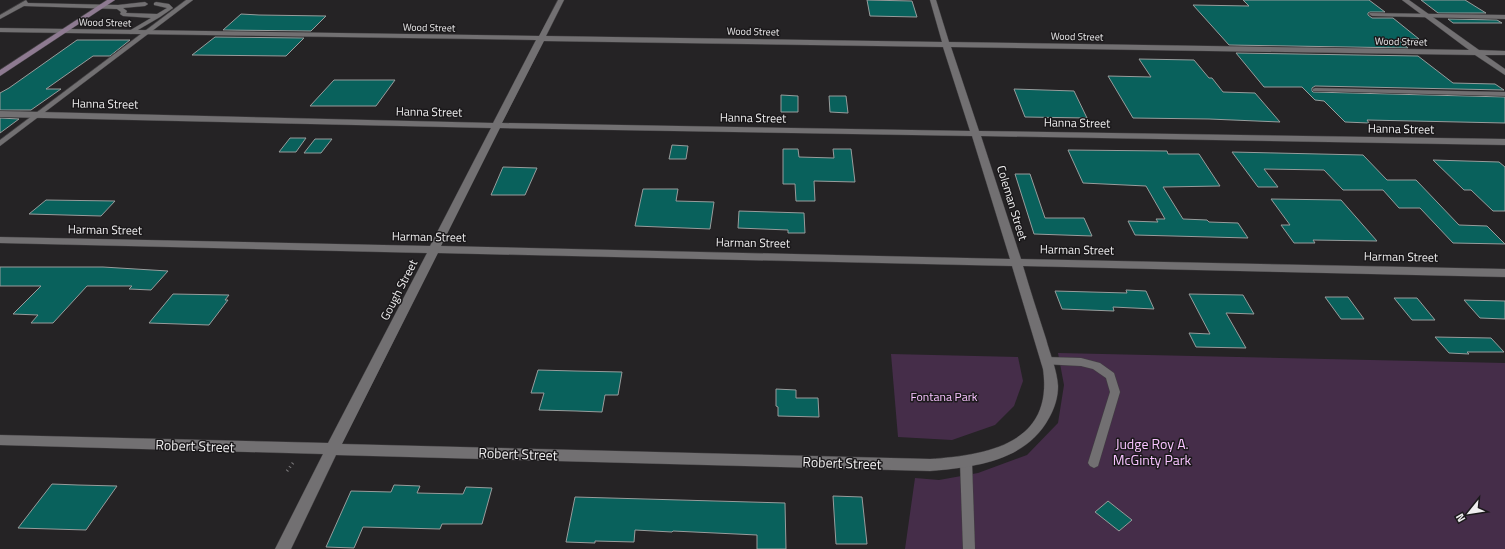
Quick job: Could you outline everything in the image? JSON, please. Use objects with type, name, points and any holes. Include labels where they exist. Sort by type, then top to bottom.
[{"type":"main road","points":[[0,74],[112,0]]},
{"type":"street","name":"Gough Street","points":[[283,549],[540,38],[561,0]]},
{"type":"street","name":"Coleman Street","points":[[934,0],[946,44],[1017,262],[1019,274],[1046,361],[1052,390],[1046,411],[1030,434]]},
{"type":"street","points":[[1405,0],[1505,73]]},
{"type":"street","name":"Wood Street","points":[[0,30],[1505,52]]},
{"type":"street","name":"Hanna Street","points":[[0,114],[497,126],[1505,142]]},
{"type":"street","name":"Harman Street","points":[[0,240],[1505,273]]},
{"type":"street","name":"Robert Street","points":[[0,440],[930,465],[966,462],[994,455],[1019,443],[1030,434]]},
{"type":"lane","points":[[0,17],[30,0]]},
{"type":"lane","points":[[0,144],[190,0]]},
{"type":"lane","points":[[22,4],[118,7],[145,4]]},
{"type":"lane","points":[[132,32],[169,9],[170,6],[156,4]]},
{"type":"lane","points":[[118,7],[124,11],[123,14],[125,15],[158,16]]},
{"type":"lane","points":[[1372,14],[1505,16]]},
{"type":"lane","points":[[1315,90],[1505,94]]},
{"type":"lane","points":[[1046,361],[1081,362],[1096,366],[1110,376],[1115,392],[1094,463]]},
{"type":"lane","points":[[966,462],[969,549]]},
{"type":"path","points":[[288,471],[293,463]]},
{"type":"green space","name":"Judge Roy A. McGinty Park","points":[[1058,353],[1505,363],[1505,549],[905,549],[915,478],[939,480],[978,473],[1027,455],[1058,423],[1064,385]]},
{"type":"green space","name":"Fontana Park","points":[[891,354],[1018,357],[1023,381],[1014,406],[995,425],[952,440],[898,437]]},
{"type":"building","points":[[867,0],[912,1],[917,17],[870,16]]},
{"type":"building","points":[[1243,0],[1369,0],[1385,12],[1370,12],[1368,15],[1372,18],[1393,18],[1419,39],[1397,39],[1408,48],[1229,45],[1193,5],[1249,6]]},
{"type":"building","points":[[1421,0],[1465,0],[1486,13],[1438,13]]},
{"type":"building","points":[[241,14],[326,16],[311,31],[223,30]]},
{"type":"building","points":[[1448,19],[1497,20],[1502,23],[1453,23]]},
{"type":"building","points":[[215,37],[304,38],[286,56],[192,55]]},
{"type":"building","points":[[77,40],[130,40],[110,56],[93,56],[46,89],[61,89],[31,110],[0,110],[0,93]]},
{"type":"building","points":[[1236,53],[1418,56],[1453,83],[1495,84],[1504,90],[1315,86],[1312,88],[1312,91],[1505,97],[1505,123],[1367,120],[1369,123],[1345,122],[1324,101],[1315,100],[1302,87],[1264,87]]},
{"type":"building","points":[[1139,59],[1194,60],[1209,78],[1212,78],[1223,92],[1255,93],[1280,122],[1133,118],[1108,76],[1151,77]]},
{"type":"building","points":[[334,80],[395,80],[376,106],[310,106]]},
{"type":"building","points":[[1014,89],[1074,91],[1087,118],[1025,117]]},
{"type":"building","points":[[781,95],[798,96],[798,112],[781,112]]},
{"type":"building","points":[[829,96],[846,96],[848,113],[830,112]]},
{"type":"building","points":[[0,118],[19,119],[0,133]]},
{"type":"building","points":[[290,138],[306,138],[296,152],[279,152]]},
{"type":"building","points":[[315,139],[332,139],[321,153],[304,153]]},
{"type":"building","points":[[672,145],[688,146],[686,159],[669,159]]},
{"type":"building","points":[[783,149],[798,149],[799,157],[834,158],[833,149],[851,149],[855,182],[814,181],[815,201],[796,201],[795,184],[783,184]]},
{"type":"building","points":[[1068,150],[1167,151],[1168,154],[1199,154],[1220,186],[1163,187],[1183,219],[1238,223],[1248,238],[1135,235],[1128,221],[1158,222],[1156,219],[1165,219],[1146,186],[1083,183]]},
{"type":"building","points":[[1232,152],[1363,155],[1387,180],[1416,180],[1459,225],[1487,226],[1505,244],[1453,243],[1420,208],[1399,208],[1383,190],[1343,190],[1324,170],[1264,169],[1278,187],[1258,187]]},
{"type":"building","points":[[1433,160],[1499,162],[1505,167],[1505,211],[1493,211],[1471,190],[1464,190]]},
{"type":"building","points":[[503,167],[537,168],[525,195],[491,195]]},
{"type":"building","points":[[1015,174],[1030,174],[1045,218],[1084,218],[1092,236],[1034,234]]},
{"type":"building","points":[[643,189],[678,189],[676,201],[714,202],[710,229],[635,226]]},
{"type":"building","points":[[1271,199],[1341,200],[1377,241],[1313,240],[1315,243],[1294,243],[1281,225],[1290,225]]},
{"type":"building","points":[[46,200],[115,201],[101,216],[29,214]]},
{"type":"building","points":[[739,211],[804,213],[805,233],[788,233],[788,230],[738,228]]},
{"type":"building","points":[[0,267],[103,267],[168,271],[151,290],[129,289],[132,286],[87,286],[53,323],[31,323],[38,315],[13,314],[41,286],[0,286]]},
{"type":"building","points":[[1126,290],[1146,291],[1154,309],[1113,307],[1114,311],[1062,309],[1055,291],[1127,293]]},
{"type":"building","points":[[173,294],[229,295],[225,300],[228,300],[209,325],[149,323]]},
{"type":"building","points":[[1189,294],[1243,295],[1254,314],[1226,313],[1246,348],[1196,347],[1189,333],[1210,334]]},
{"type":"building","points":[[1325,297],[1348,297],[1364,319],[1341,319]]},
{"type":"building","points":[[1394,298],[1417,298],[1435,320],[1412,320]]},
{"type":"building","points":[[1464,300],[1505,301],[1505,319],[1480,318]]},
{"type":"building","points":[[1435,337],[1491,338],[1504,352],[1467,352],[1469,354],[1449,353]]},
{"type":"building","points":[[538,370],[622,372],[618,395],[605,395],[602,412],[539,410],[544,393],[531,393]]},
{"type":"building","points":[[776,389],[796,390],[796,398],[818,398],[819,417],[778,416],[778,407],[776,406]]},
{"type":"building","points":[[52,484],[117,486],[86,530],[18,528]]},
{"type":"building","points":[[394,485],[420,486],[417,493],[463,494],[466,487],[492,488],[482,524],[442,524],[440,529],[363,527],[354,548],[326,547],[351,491],[391,492]]},
{"type":"building","points":[[833,496],[862,497],[867,544],[836,544]]},
{"type":"building","points":[[575,497],[785,503],[786,549],[757,549],[757,535],[673,531],[635,530],[634,542],[566,542]]},
{"type":"building","points":[[1108,501],[1132,520],[1119,531],[1095,512]]}]
